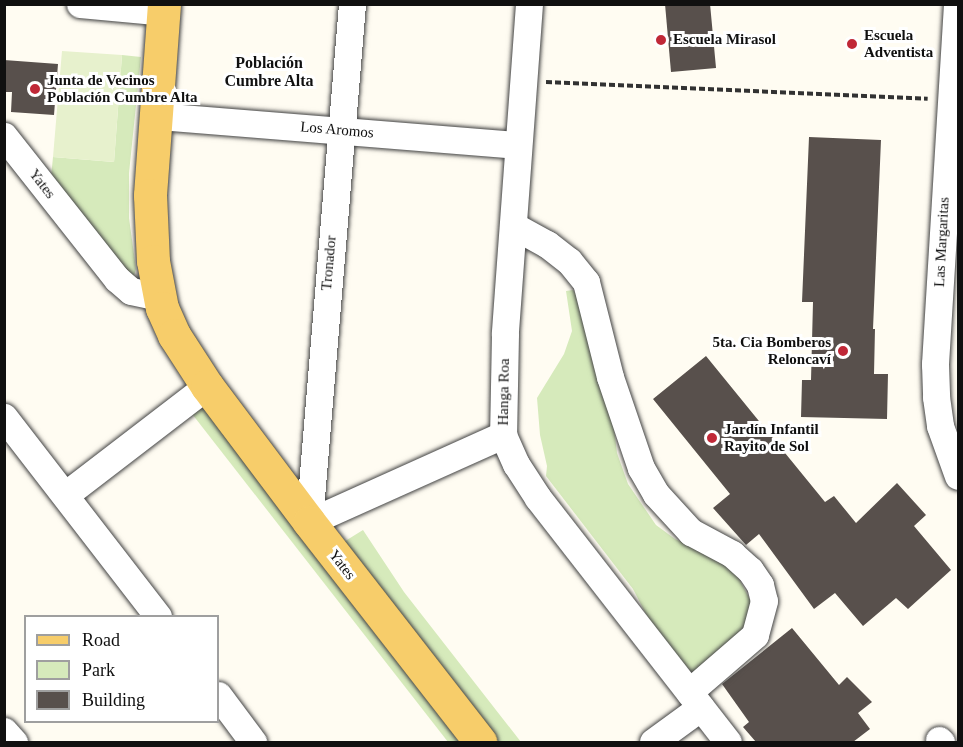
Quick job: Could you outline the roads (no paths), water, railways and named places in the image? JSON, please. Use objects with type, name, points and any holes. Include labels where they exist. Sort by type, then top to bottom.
[{"type":"main road","name":"Yates","points":[[164,8],[150,195],[153,261],[159,297],[174,335],[207,386],[309,522],[480,742]]},
{"type":"street","points":[[80,4],[164,8]]},
{"type":"street","name":"Tronador","points":[[309,522],[352,4]]},
{"type":"street","name":"Hanga Roa","points":[[529,4],[505,334],[503,435],[516,464],[538,498],[728,742]]},
{"type":"street","name":"Las Margaritas","points":[[957,4],[952,172],[935,364],[940,426],[958,476]]},
{"type":"street","name":"Los Aromos","points":[[157,116],[518,145]]},
{"type":"street","name":"Yates","points":[[4,136],[117,279],[131,291],[159,297]]},
{"type":"street","points":[[514,226],[547,244],[569,261],[586,282],[610,377],[641,468],[656,494],[691,532],[732,554],[750,570],[760,585],[764,601],[755,635],[653,742]]},
{"type":"street","points":[[65,495],[207,386]]},
{"type":"street","points":[[4,417],[157,615]]},
{"type":"street","points":[[309,522],[503,435]]},
{"type":"street","points":[[219,696],[253,742]]},
{"type":"street","points":[[4,731],[14,742]]},
{"type":"place","name":"Escuela Mirasol","points":[[661,40]]},
{"type":"place","name":"Escuela Adventista","points":[[852,44]]},
{"type":"place","name":"Junta de Vecinos Población Cumbre Alta","points":[[35,89]]},
{"type":"place","name":"5ta. Cia Bomberos Reloncaví","points":[[843,351]]},
{"type":"place","name":"Jardín Infantil Rayito de Sol","points":[[712,438]]},
{"type":"district","name":"Población Cumbre Alta","points":[[269,72]]}]
